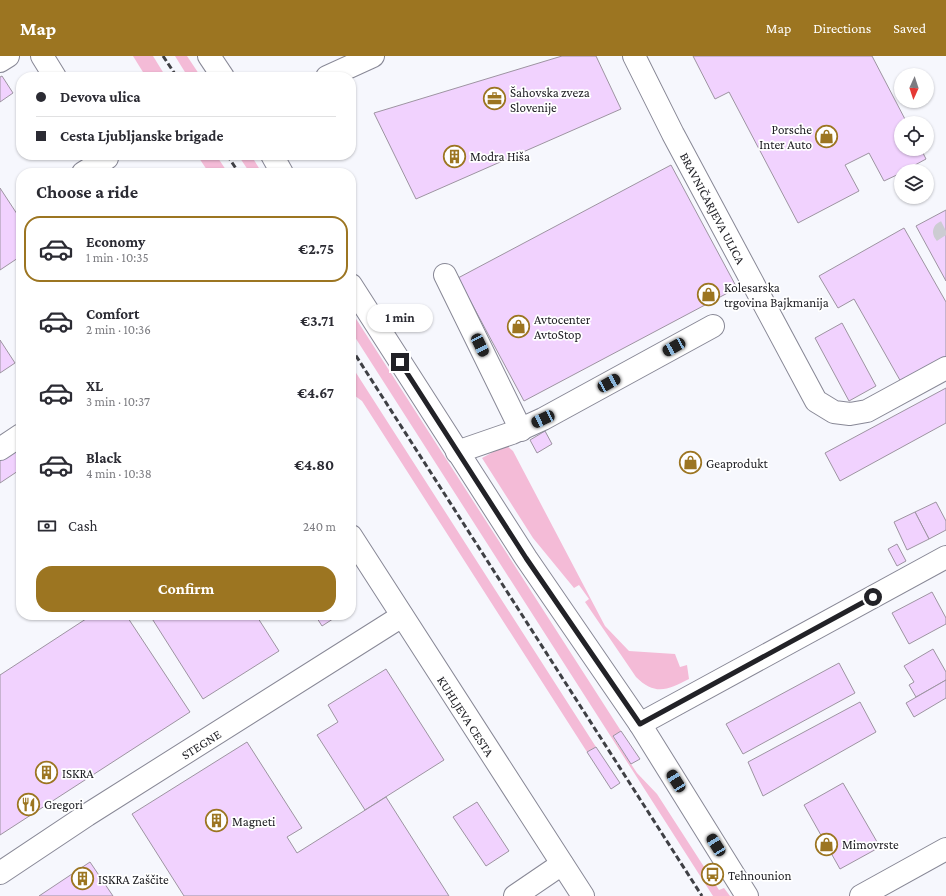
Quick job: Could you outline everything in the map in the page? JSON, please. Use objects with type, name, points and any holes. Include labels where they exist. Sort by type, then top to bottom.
[{"type":"street","points":[[0,61],[8,56]]},
{"type":"street","points":[[42,56],[52,72]]},
{"type":"street","points":[[209,56],[220,72]]},
{"type":"street","points":[[338,72],[373,56]]},
{"type":"street","name":"BRAVNIČARJEVA ULICA","points":[[634,56],[816,401],[834,412],[850,414],[867,411],[946,368]]},
{"type":"street","points":[[95,168],[109,162]]},
{"type":"street","points":[[445,275],[521,430]]},
{"type":"street","points":[[356,293],[526,558],[640,724],[747,896]]},
{"type":"street","points":[[457,452],[521,430],[713,326]]},
{"type":"street","points":[[0,449],[16,438]]},
{"type":"street","name":"KUHLJEVA CESTA","points":[[356,544],[582,896]]},
{"type":"street","points":[[640,724],[946,557]]},
{"type":"street","name":"STEGNE","points":[[0,873],[87,815],[402,616]]},
{"type":"street","points":[[861,896],[946,849]]},
{"type":"street","points":[[515,896],[562,864]]},
{"type":"shaded area","points":[[133,56],[153,56],[163,72],[143,72]]},
{"type":"shaded area","points":[[175,56],[187,56],[198,72],[185,72]]},
{"type":"shaded area","points":[[200,160],[219,160],[225,168],[206,168]]},
{"type":"shaded area","points":[[241,160],[254,160],[259,168],[247,168]]},
{"type":"shaded area","points":[[356,319],[621,731],[613,737],[637,773],[657,794],[719,890],[724,888],[730,896],[713,896],[356,339]]},
{"type":"shaded area","points":[[356,373],[596,747],[587,752],[362,401],[356,397]]},
{"type":"shaded area","points":[[506,445],[513,451],[605,626],[629,651],[675,654],[680,667],[687,665],[689,679],[675,686],[656,689],[649,687],[636,677],[585,602],[589,599],[579,585],[574,588],[533,538],[482,458]]},
{"type":"building","name":"Modra Hiša","points":[[562,56],[596,56],[621,109],[416,199],[374,113]]},
{"type":"building","name":"Porsche Inter Auto","points":[[693,56],[872,56],[894,98],[894,108],[899,108],[903,116],[894,116],[894,156],[924,156],[926,159],[917,164],[894,164],[894,176],[884,181],[869,153],[845,165],[859,191],[798,223],[729,92],[715,99]]},
{"type":"building","points":[[2,76],[13,93],[0,102],[0,77]]},
{"type":"building","points":[[671,165],[737,288],[524,401],[458,278]]},
{"type":"building","points":[[0,188],[16,212],[16,259],[0,270]]},
{"type":"building","points":[[946,210],[946,281],[916,226]]},
{"type":"building","points":[[904,228],[946,302],[946,357],[901,382],[854,299],[838,308],[819,276]]},
{"type":"building","points":[[842,323],[876,386],[849,401],[815,338]]},
{"type":"building","points":[[0,340],[15,363],[0,373]]},
{"type":"building","points":[[946,388],[946,423],[840,481],[825,453]]},
{"type":"building","points":[[545,431],[552,444],[537,453],[530,440]]},
{"type":"building","points":[[16,449],[16,472],[0,483],[0,459]]},
{"type":"building","points":[[936,502],[946,521],[946,530],[929,539],[915,512]]},
{"type":"building","points":[[915,512],[929,539],[907,550],[894,522]]},
{"type":"building","points":[[897,544],[906,561],[897,566],[888,549]]},
{"type":"building","points":[[932,592],[946,618],[946,624],[909,644],[892,613]]},
{"type":"building","name":"ISKRA","points":[[84,620],[129,620],[190,712],[0,835],[0,675]]},
{"type":"building","points":[[153,620],[259,620],[279,651],[203,699]]},
{"type":"building","points":[[318,620],[331,620],[322,626]]},
{"type":"building","points":[[933,649],[946,672],[946,680],[916,697],[909,685],[914,682],[904,666]]},
{"type":"building","points":[[839,663],[855,693],[743,754],[726,724]]},
{"type":"building","points":[[386,669],[444,760],[365,810],[317,735],[338,722],[328,705]]},
{"type":"building","points":[[946,680],[946,698],[914,717],[906,703]]},
{"type":"building","points":[[860,702],[876,732],[763,796],[748,762]]},
{"type":"building","points":[[621,731],[640,759],[631,764],[613,736]]},
{"type":"building","name":"Magneti","points":[[247,742],[302,828],[287,837],[297,853],[386,797],[449,896],[184,896],[132,814]]},
{"type":"building","points":[[596,747],[620,783],[611,789],[587,752]]},
{"type":"building","points":[[843,783],[880,847],[840,869],[804,805]]},
{"type":"building","points":[[477,802],[509,851],[486,866],[453,817]]},
{"type":"building","name":"ISKRA Zaščite","points":[[90,862],[113,896],[39,896]]},
{"type":"tunnel","points":[[946,231],[944,232],[946,235]]},
{"type":"railway","points":[[163,56],[174,72]]},
{"type":"railway","points":[[230,160],[236,168]]},
{"type":"railway","points":[[356,356],[702,896]]},
{"type":"place","name":"Šahovska zveza Slovenije","points":[[494,99]]},
{"type":"place","name":"Porsche Inter Auto","points":[[827,136]]},
{"type":"place","name":"Modra Hiša","points":[[455,156]]},
{"type":"place","name":"Kolesarska trgovina Bajkmanija","points":[[709,294]]},
{"type":"place","name":"Avtocenter AvtoStop","points":[[518,326]]},
{"type":"place","name":"Geaprodukt","points":[[690,463]]},
{"type":"place","name":"ISKRA","points":[[47,773]]},
{"type":"place","name":"Gregori","points":[[28,804]]},
{"type":"place","name":"Magneti","points":[[217,821]]},
{"type":"place","name":"Mimovrste","points":[[826,844]]},
{"type":"place","name":"Tehnounion","points":[[713,875]]},
{"type":"place","name":"ISKRA Zaščite","points":[[83,879]]},
{"type":"route","points":[[400,362],[526,558],[640,724],[873,597]]}]
